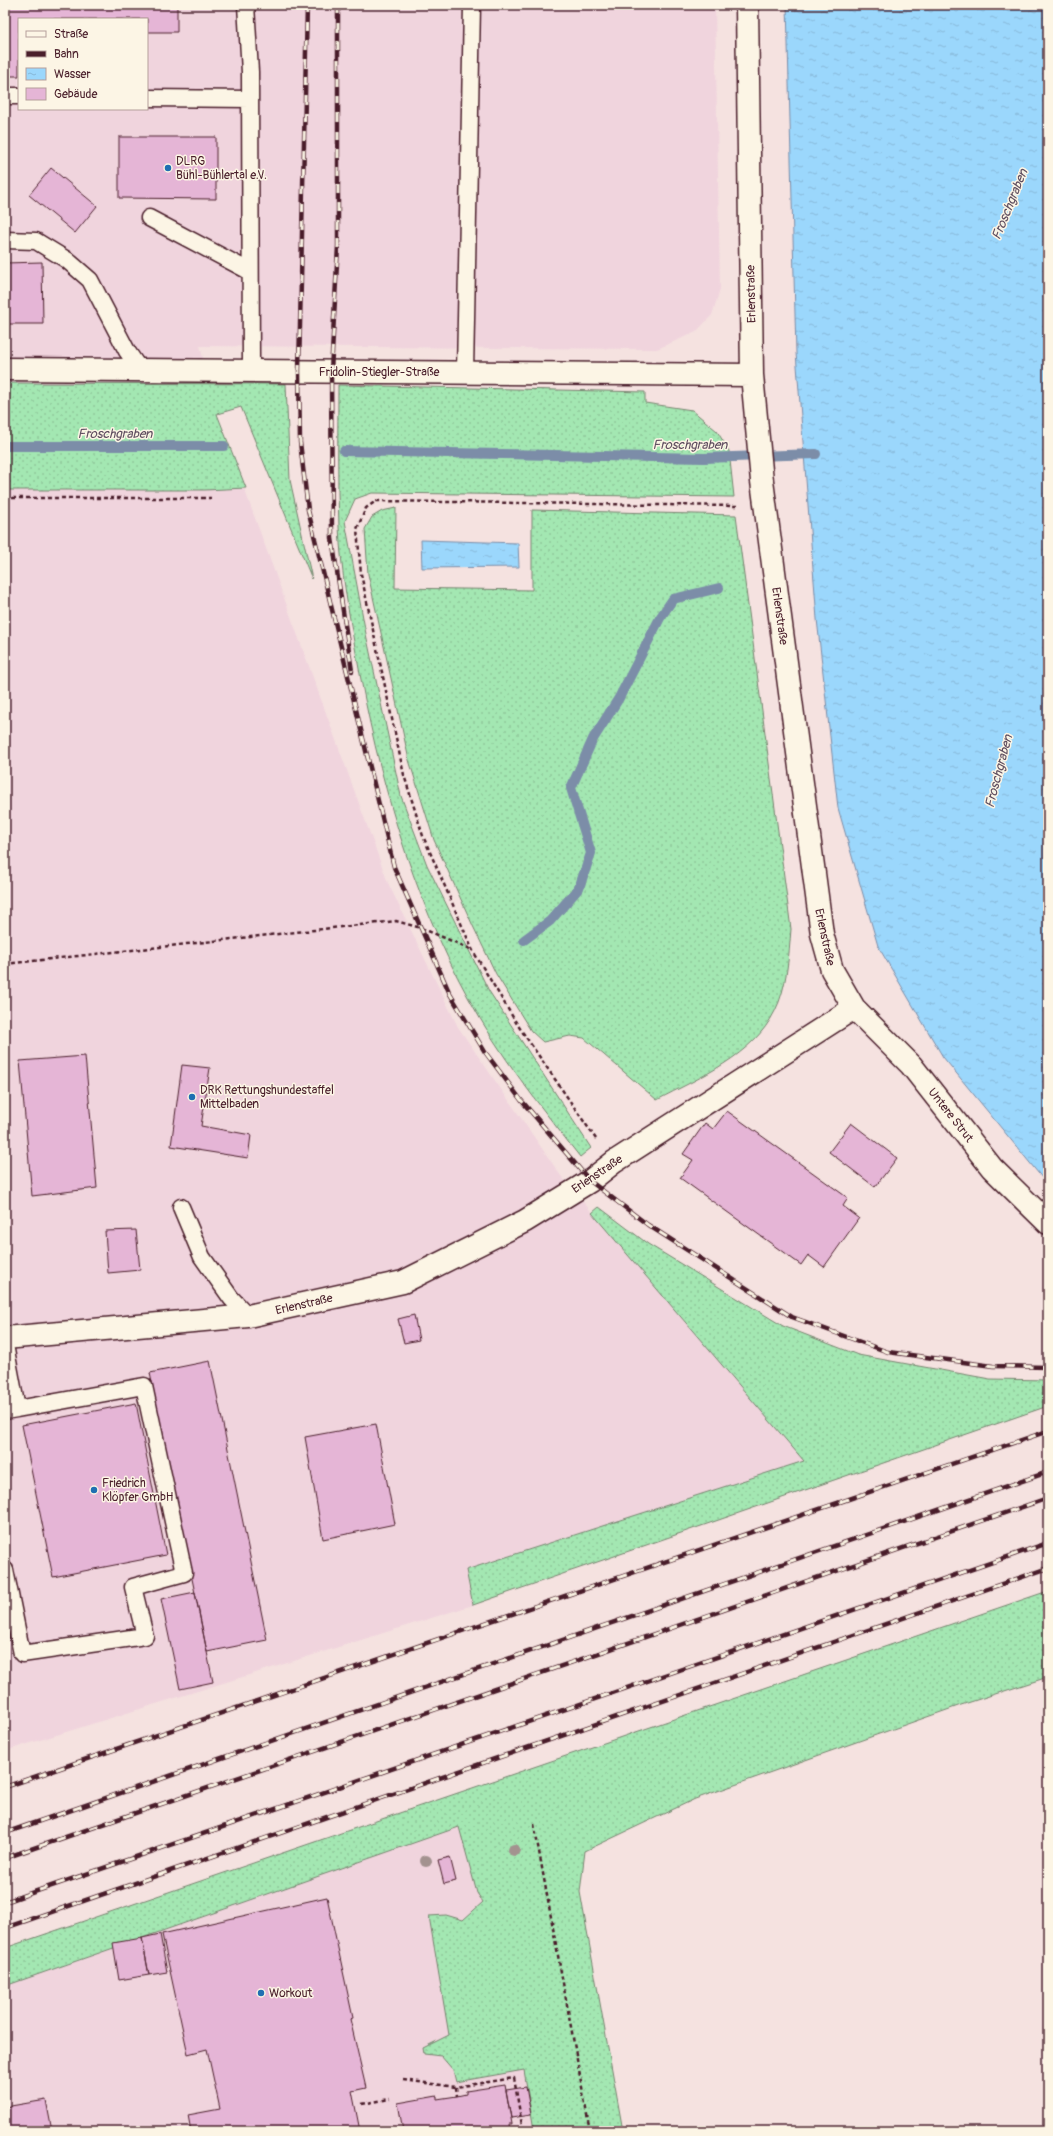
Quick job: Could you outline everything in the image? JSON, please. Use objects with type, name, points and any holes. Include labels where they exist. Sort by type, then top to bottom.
[{"type":"street","name":"Erlenstraße","points":[[5,1338],[248,1316],[403,1282],[525,1221],[590,1181],[614,1162],[854,1008],[832,970],[822,934],[762,481],[752,375],[747,5]]},
{"type":"street","name":"Fridolin-Stiegler-Straße","points":[[5,369],[752,375]]},
{"type":"street","name":"Untere Strut","points":[[854,1008],[911,1065],[992,1168],[1048,1223]]},
{"type":"lane","points":[[246,5],[250,99],[249,271],[251,372]]},
{"type":"lane","points":[[464,372],[472,5]]},
{"type":"lane","points":[[5,96],[18,96]]},
{"type":"lane","points":[[148,98],[250,99]]},
{"type":"lane","points":[[149,218],[249,271]]},
{"type":"lane","points":[[5,240],[36,241],[67,260],[90,280],[127,350],[140,370]]},
{"type":"lane","points":[[181,1207],[202,1257],[231,1298],[248,1316]]},
{"type":"lane","points":[[5,1345],[11,1410],[144,1386],[184,1573],[133,1587],[145,1636],[22,1654],[5,1570]]},
{"type":"path","points":[[5,498],[211,498]]},
{"type":"path","points":[[614,1162],[584,1125],[517,1024],[473,951],[423,836],[404,775],[361,574],[357,529],[366,508],[376,501],[765,506]]},
{"type":"path","points":[[5,964],[396,921],[421,928],[473,951]]},
{"type":"path","points":[[534,1824],[590,2131]]},
{"type":"path","points":[[403,2080],[456,2087],[514,2078],[523,2131]]},
{"type":"path","points":[[456,2087],[457,2096]]},
{"type":"path","points":[[362,2104],[390,2099]]},
{"type":"shaded area","points":[[5,5],[715,5],[720,289],[712,315],[696,332],[657,349],[200,346],[217,414],[388,883],[458,1027],[561,1176],[804,1461],[466,1570],[473,1605],[5,1751]]},
{"type":"shaded area","points":[[502,1812],[564,2131],[5,2131],[5,1986]]},
{"type":"green space","points":[[5,383],[286,384],[290,480],[312,579],[241,407],[217,414],[246,488],[205,490],[5,490]]},
{"type":"green space","points":[[338,385],[645,392],[645,403],[692,410],[717,431],[729,451],[734,497],[372,493],[355,499],[345,521],[366,634],[401,796],[427,865],[489,991],[591,1148],[580,1157],[507,1060],[468,997],[430,917],[413,875],[399,832],[386,789],[365,702],[343,576],[338,509]]},
{"type":"green space","points":[[396,508],[395,588],[532,590],[532,510],[736,515],[791,929],[788,960],[785,982],[779,1002],[765,1027],[753,1041],[724,1064],[657,1100],[584,1038],[570,1036],[543,1042],[531,1031],[496,974],[434,840],[409,760],[368,574],[365,529],[372,517],[382,511]]},
{"type":"green space","points":[[599,1207],[648,1244],[783,1326],[858,1355],[990,1379],[1048,1380],[1048,1406],[473,1605],[466,1570],[804,1461],[592,1213]]},
{"type":"green space","points":[[1048,1591],[1048,1677],[961,1705],[695,1799],[585,1851],[580,1892],[623,2131],[534,2131],[524,2070],[456,2082],[453,2070],[441,2056],[424,2054],[423,2048],[449,2035],[429,1916],[446,1915],[463,1920],[483,1902],[477,1893],[459,1827],[5,1986],[5,1948]]},
{"type":"water","points":[[787,5],[1048,5],[1048,1185],[943,1057],[878,946],[838,808],[817,619],[796,353]]},
{"type":"water","points":[[421,540],[518,543],[519,567],[422,568]]},
{"type":"building","points":[[5,5],[177,5],[177,32],[148,32],[148,18],[18,18],[18,76],[5,76]]},
{"type":"building","name":"DLRG Bühl-Bühlertal e.V.","points":[[119,137],[216,137],[216,199],[119,198]]},
{"type":"building","points":[[51,168],[97,206],[75,233],[29,195]]},
{"type":"building","points":[[42,262],[43,324],[5,324],[5,263]]},
{"type":"building","points":[[85,1056],[97,1188],[32,1196],[20,1061]]},
{"type":"building","name":"DRK Rettungshundestaffel Mittelbaden","points":[[182,1065],[210,1068],[201,1126],[251,1135],[248,1158],[171,1146]]},
{"type":"building","points":[[727,1111],[848,1198],[843,1206],[859,1218],[824,1267],[808,1255],[801,1265],[680,1178],[693,1160],[683,1154],[705,1123],[713,1129]]},
{"type":"building","points":[[851,1123],[897,1158],[875,1187],[829,1152]]},
{"type":"building","points":[[136,1230],[140,1270],[108,1273],[105,1231]]},
{"type":"building","points":[[414,1315],[419,1340],[404,1343],[398,1319]]},
{"type":"building","points":[[210,1361],[267,1640],[207,1652],[150,1373]]},
{"type":"building","name":"Friedrich Klöpfer GmbH","points":[[136,1403],[166,1555],[53,1577],[22,1425]]},
{"type":"building","points":[[376,1424],[395,1524],[323,1539],[305,1437]]},
{"type":"building","points":[[195,1592],[213,1682],[180,1689],[161,1599]]},
{"type":"building","points":[[450,1857],[456,1881],[444,1884],[438,1860]]},
{"type":"building","name":"Workout","points":[[327,1897],[353,2018],[350,2019],[366,2088],[352,2091],[360,2131],[191,2131],[188,2115],[220,2109],[207,2049],[188,2054],[162,1934]]},
{"type":"building","points":[[160,1934],[167,1972],[149,1975],[142,1938]]},
{"type":"building","points":[[142,1938],[149,1975],[119,1980],[113,1943]]},
{"type":"building","points":[[505,2085],[512,2124],[509,2124],[510,2131],[403,2131],[398,2103],[437,2096],[437,2099],[457,2096],[466,2094],[466,2091]]},
{"type":"building","points":[[526,2087],[531,2115],[511,2118],[506,2090]]},
{"type":"building","points":[[46,2100],[52,2131],[5,2131],[5,2107]]},
{"type":"waterway","name":"Froschgraben","points":[[5,446],[224,446]]},
{"type":"waterway","name":"Froschgraben","points":[[344,451],[704,458],[816,454]]},
{"type":"waterway","points":[[524,940],[550,921],[579,888],[591,853],[571,788],[593,739],[619,698],[660,618],[673,599],[719,588]]},
{"type":"railway","points":[[307,5],[299,371],[300,442],[308,510],[394,867],[450,994],[485,1052],[521,1100],[590,1181],[648,1225],[792,1317],[888,1352],[993,1366],[1048,1367]]},
{"type":"railway","points":[[338,5],[338,246],[331,371],[332,538],[352,671]]},
{"type":"railway","points":[[5,1787],[1048,1431]]},
{"type":"railway","points":[[5,1833],[1048,1472]]},
{"type":"railway","points":[[5,1858],[1048,1498]]},
{"type":"railway","points":[[5,1902],[1048,1543]]},
{"type":"railway","points":[[5,1928],[1048,1568]]},
{"type":"place","name":"DLRG Bühl-Bühlertal e.V.","points":[[168,168]]},
{"type":"place","name":"DRK Rettungshundestaffel Mittelbaden","points":[[192,1097]]},
{"type":"place","name":"Friedrich Klöpfer GmbH","points":[[94,1490]]},
{"type":"place","name":"Workout","points":[[261,1993]]}]
